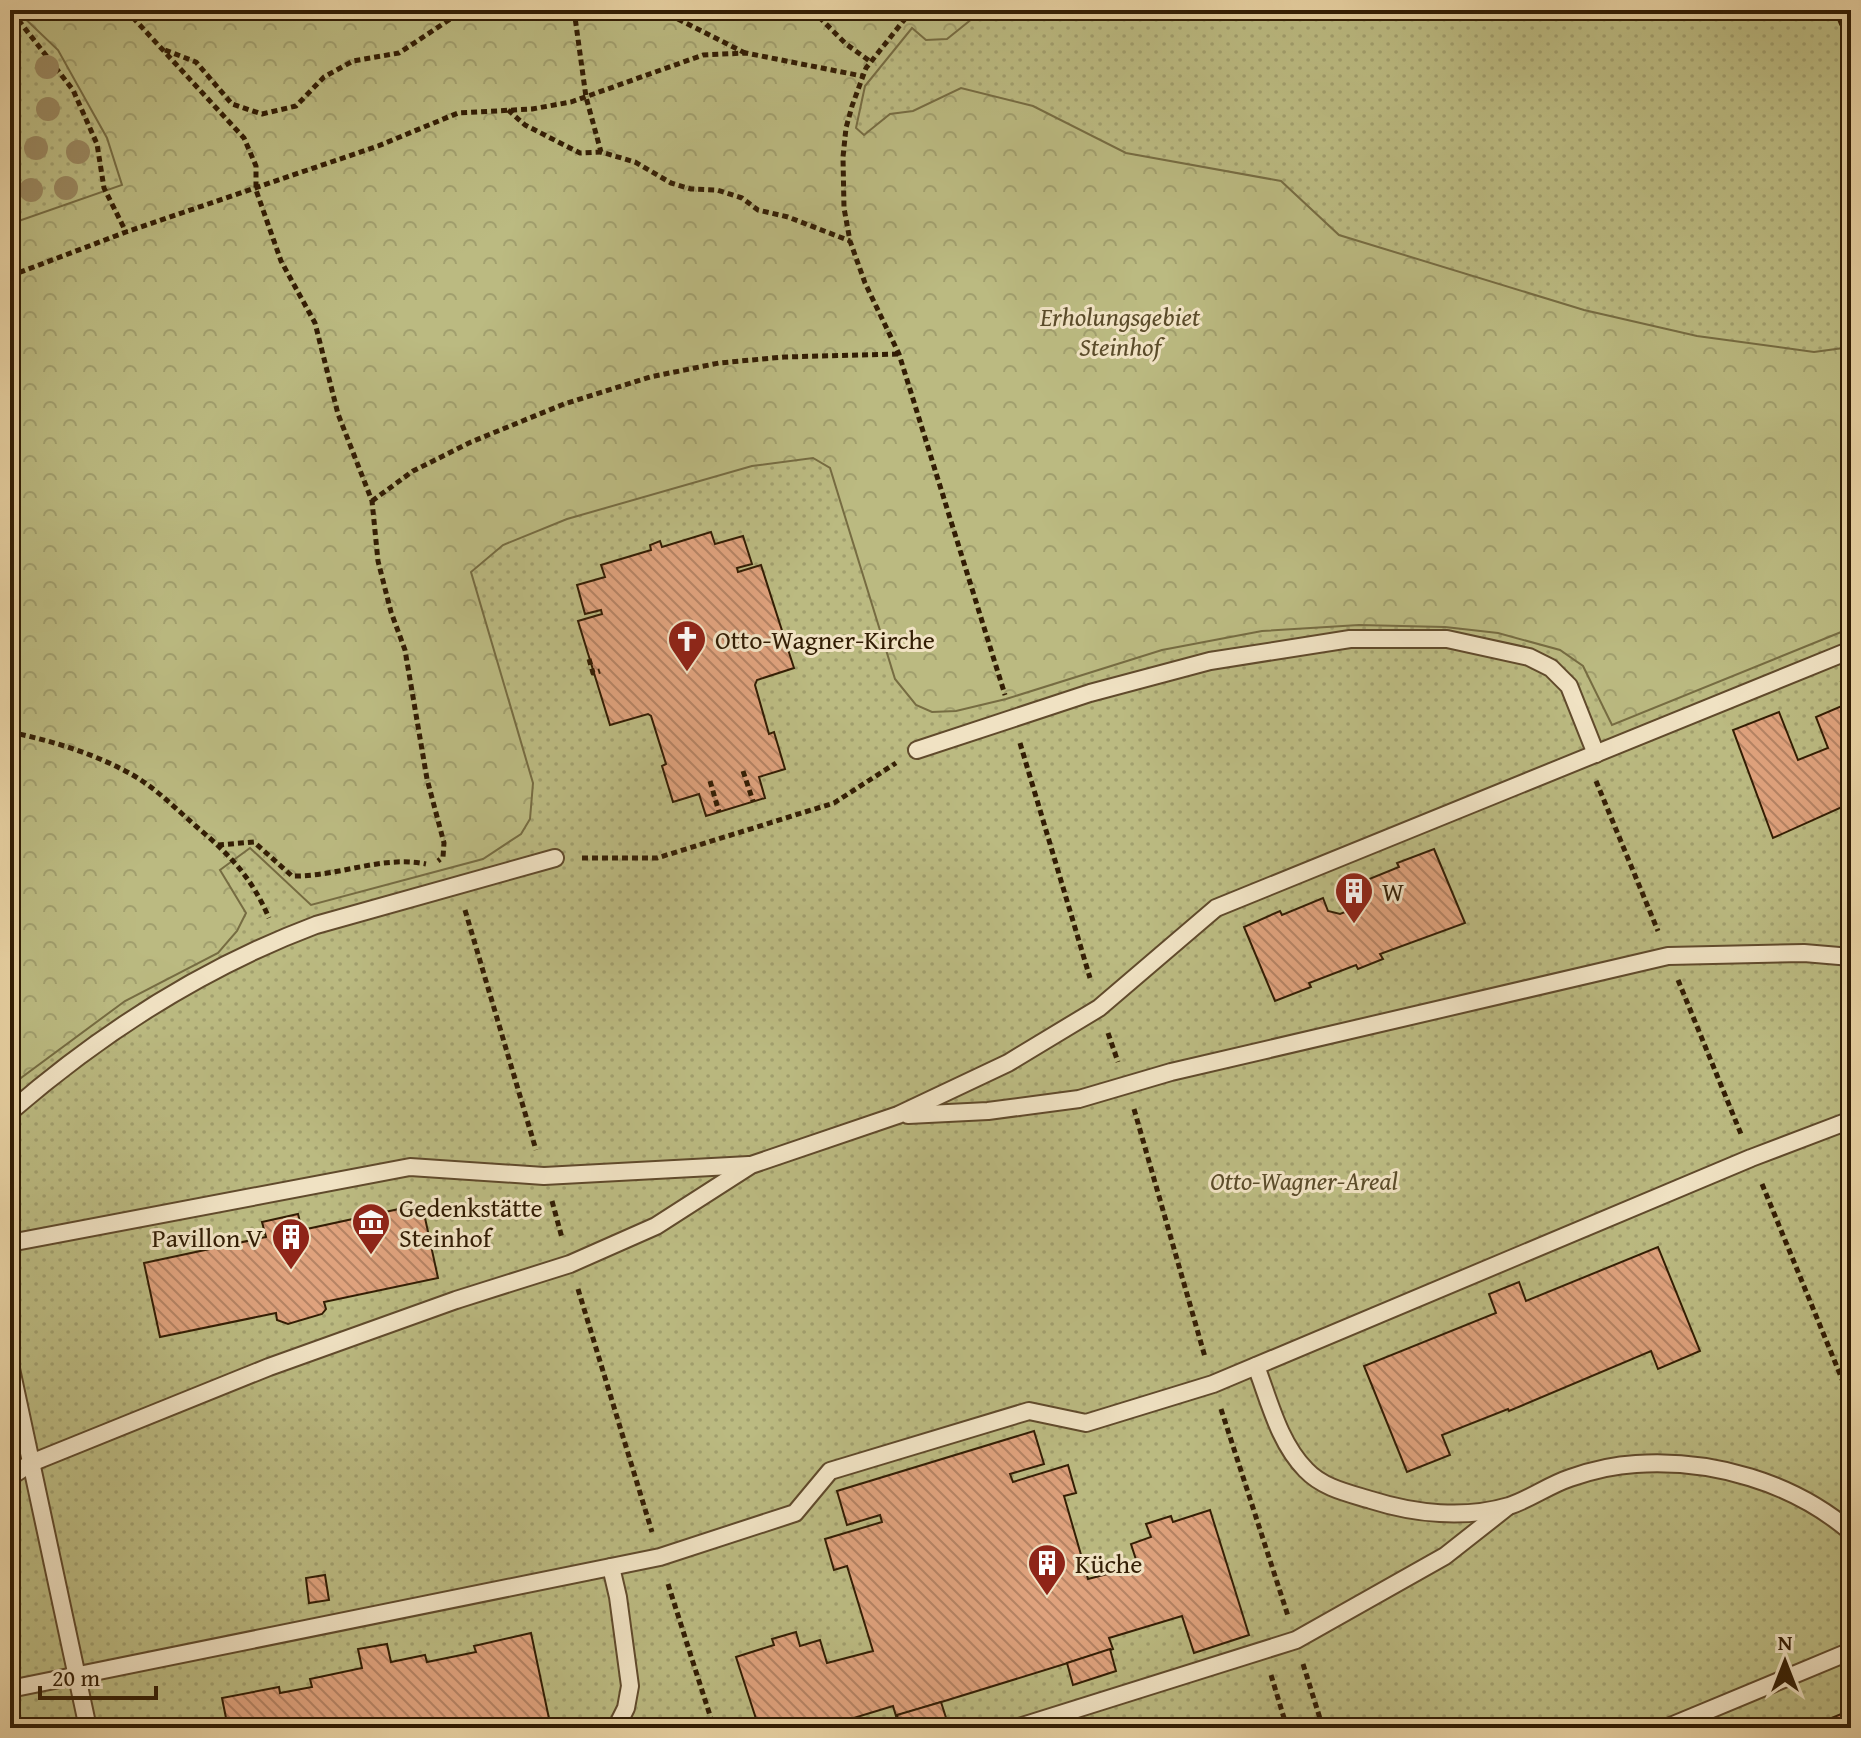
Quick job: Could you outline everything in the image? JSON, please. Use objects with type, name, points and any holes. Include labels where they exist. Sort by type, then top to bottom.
[{"type":"lane","points":[[917,750],[1012,717],[1210,661],[1350,639],[1447,639],[1529,657],[1551,668],[1569,686],[1591,756]]},
{"type":"lane","points":[[10,1477],[31,1463],[269,1367],[456,1300],[570,1264],[656,1226],[751,1165],[898,1115],[1008,1063],[1099,1008],[1216,908],[1851,650]]},
{"type":"lane","points":[[10,1112],[52,1076],[136,1016],[278,940],[316,925],[555,858]]},
{"type":"lane","points":[[898,1115],[988,1111],[1079,1099],[1171,1072],[1668,956],[1804,953],[1851,957]]},
{"type":"lane","points":[[10,1689],[660,1557],[795,1513],[830,1471],[1029,1411],[1086,1423],[1213,1384],[1751,1158],[1851,1120]]},
{"type":"lane","points":[[10,1243],[410,1167],[544,1176],[751,1165]]},
{"type":"lane","points":[[10,1364],[88,1728]]},
{"type":"lane","points":[[1256,1366],[1283,1438],[1305,1469],[1325,1485],[1397,1509],[1465,1513],[1510,1505]]},
{"type":"lane","points":[[1016,1728],[1296,1640],[1445,1556],[1510,1505],[1570,1478],[1634,1464],[1695,1465],[1747,1476],[1798,1496],[1831,1515],[1851,1532]]},
{"type":"lane","points":[[611,1567],[630,1686],[626,1708],[616,1728]]},
{"type":"lane","points":[[1666,1728],[1851,1651]]},
{"type":"path","points":[[13,16],[30,10]]},
{"type":"path","points":[[126,10],[244,138],[256,166],[256,190],[281,261],[315,323],[338,414],[372,501],[378,561],[405,650],[427,779],[444,843],[443,857],[433,865],[391,860],[317,876],[292,876],[254,842],[218,845]]},
{"type":"path","points":[[164,50],[196,62],[232,104],[262,114],[296,106],[324,77],[353,61],[399,53],[464,10]]},
{"type":"path","points":[[574,10],[586,97],[601,152]]},
{"type":"path","points":[[660,10],[746,53]]},
{"type":"path","points":[[812,10],[846,44],[871,62]]},
{"type":"path","points":[[912,10],[862,76],[846,128],[844,208],[850,241],[865,283],[899,354],[1006,699]]},
{"type":"path","points":[[1836,10],[1851,48]]},
{"type":"path","points":[[10,30],[13,16]]},
{"type":"path","points":[[13,16],[73,90],[97,144],[104,188],[126,232]]},
{"type":"path","points":[[10,276],[126,232],[378,146],[458,113],[532,109],[586,97],[665,66],[703,55],[746,53],[862,76]]},
{"type":"path","points":[[508,110],[525,125],[580,153],[601,152],[635,162],[671,183],[691,189],[717,190],[742,198],[758,210],[788,217],[850,241]]},
{"type":"path","points":[[372,501],[413,471],[471,442],[564,404],[650,377],[719,363],[784,357],[899,354]]},
{"type":"path","points":[[589,659],[593,673],[600,671]]},
{"type":"path","points":[[1012,717],[1099,1008]]},
{"type":"path","points":[[10,732],[81,751],[132,775],[158,793],[234,859],[263,903],[278,940]]},
{"type":"path","points":[[555,858],[657,858],[834,803],[917,750]]},
{"type":"path","points":[[1591,756],[1668,956],[1851,1401]]},
{"type":"path","points":[[743,771],[753,801]]},
{"type":"path","points":[[710,781],[719,812]]},
{"type":"path","points":[[458,885],[570,1264],[714,1728]]},
{"type":"path","points":[[1264,1651],[1287,1728]]},
{"type":"green space","name":"Otto-Wagner-Areal","points":[[10,10],[1851,10],[1851,1728],[10,1728]]},
{"type":"green space","name":"Erholungsgebiet Steinhof","points":[[16,10],[983,10],[947,39],[926,40],[912,28],[865,86],[856,128],[864,135],[890,114],[913,111],[961,88],[1033,106],[1126,153],[1281,181],[1339,235],[1584,310],[1697,336],[1814,352],[1851,347],[1851,628],[1612,725],[1583,666],[1560,650],[1498,633],[1445,627],[1359,625],[1262,631],[1162,650],[1006,699],[956,711],[932,712],[916,705],[895,679],[830,468],[813,458],[752,466],[567,519],[503,545],[471,572],[533,783],[530,819],[521,834],[483,859],[311,905],[250,848],[220,870],[246,913],[237,931],[218,953],[125,1001],[10,1086],[10,224],[122,185],[107,138],[58,50]]},
{"type":"building","name":"Otto-Wagner-Kirche","points":[[711,532],[715,544],[743,536],[752,564],[737,568],[738,572],[761,565],[794,668],[757,680],[755,685],[769,734],[774,732],[785,769],[759,777],[765,798],[706,816],[699,794],[673,802],[662,766],[666,764],[651,716],[648,714],[610,725],[578,621],[602,614],[601,610],[585,614],[577,585],[605,577],[601,565],[651,550],[650,545],[660,541],[662,547]]},
{"type":"building","points":[[1851,678],[1851,822],[1844,806],[1773,838],[1733,730],[1779,712],[1798,760],[1828,748],[1816,717],[1849,703],[1841,682]]},
{"type":"building","name":"W","points":[[1434,849],[1465,923],[1380,954],[1383,959],[1358,969],[1356,965],[1309,983],[1311,987],[1275,1001],[1244,927],[1280,911],[1282,915],[1323,898],[1328,911],[1340,914],[1358,907],[1363,898],[1357,884],[1399,867],[1397,863]]},
{"type":"building","name":"Pavillon V","points":[[422,1204],[438,1278],[324,1302],[326,1309],[322,1314],[288,1324],[277,1320],[276,1313],[160,1337],[144,1263],[266,1237],[262,1222],[298,1214],[302,1230]]},
{"type":"building","points":[[1658,1247],[1700,1351],[1658,1369],[1651,1351],[1509,1411],[1442,1435],[1450,1455],[1407,1472],[1364,1366],[1496,1313],[1489,1294],[1519,1282],[1526,1301]]},
{"type":"building","name":"Küche","points":[[1034,1431],[1044,1464],[1010,1474],[1013,1482],[1068,1465],[1076,1493],[1064,1496],[1088,1579],[1138,1566],[1131,1544],[1151,1537],[1146,1524],[1171,1516],[1173,1522],[1210,1510],[1249,1635],[1194,1653],[1182,1616],[1109,1638],[1113,1649],[896,1716],[893,1706],[821,1728],[759,1728],[736,1657],[774,1645],[772,1639],[796,1632],[800,1646],[820,1640],[827,1663],[873,1651],[847,1566],[834,1570],[825,1539],[882,1522],[880,1515],[847,1525],[837,1491]]},
{"type":"building","points":[[325,1575],[329,1600],[309,1603],[306,1578]]},
{"type":"building","points":[[531,1633],[551,1728],[228,1728],[222,1698],[279,1687],[280,1693],[312,1687],[310,1679],[362,1668],[358,1649],[387,1644],[391,1662],[425,1655],[427,1662],[476,1652],[474,1646]]},
{"type":"building","points":[[1110,1649],[1116,1671],[1073,1685],[1067,1663]]},
{"type":"building","points":[[941,1702],[948,1724],[936,1728],[901,1728],[897,1715]]},
{"type":"building","points":[[1846,1712],[1847,1715],[1851,1714],[1851,1728],[1807,1728]]},
{"type":"place","name":"Otto-Wagner-Kirche","points":[[687,673]]},
{"type":"place","name":"W","points":[[1354,925]]},
{"type":"place","name":"Gedenkstätte Steinhof","points":[[371,1256]]},
{"type":"place","name":"Pavillon V","points":[[291,1271]]},
{"type":"place","name":"Küche","points":[[1047,1597]]}]
